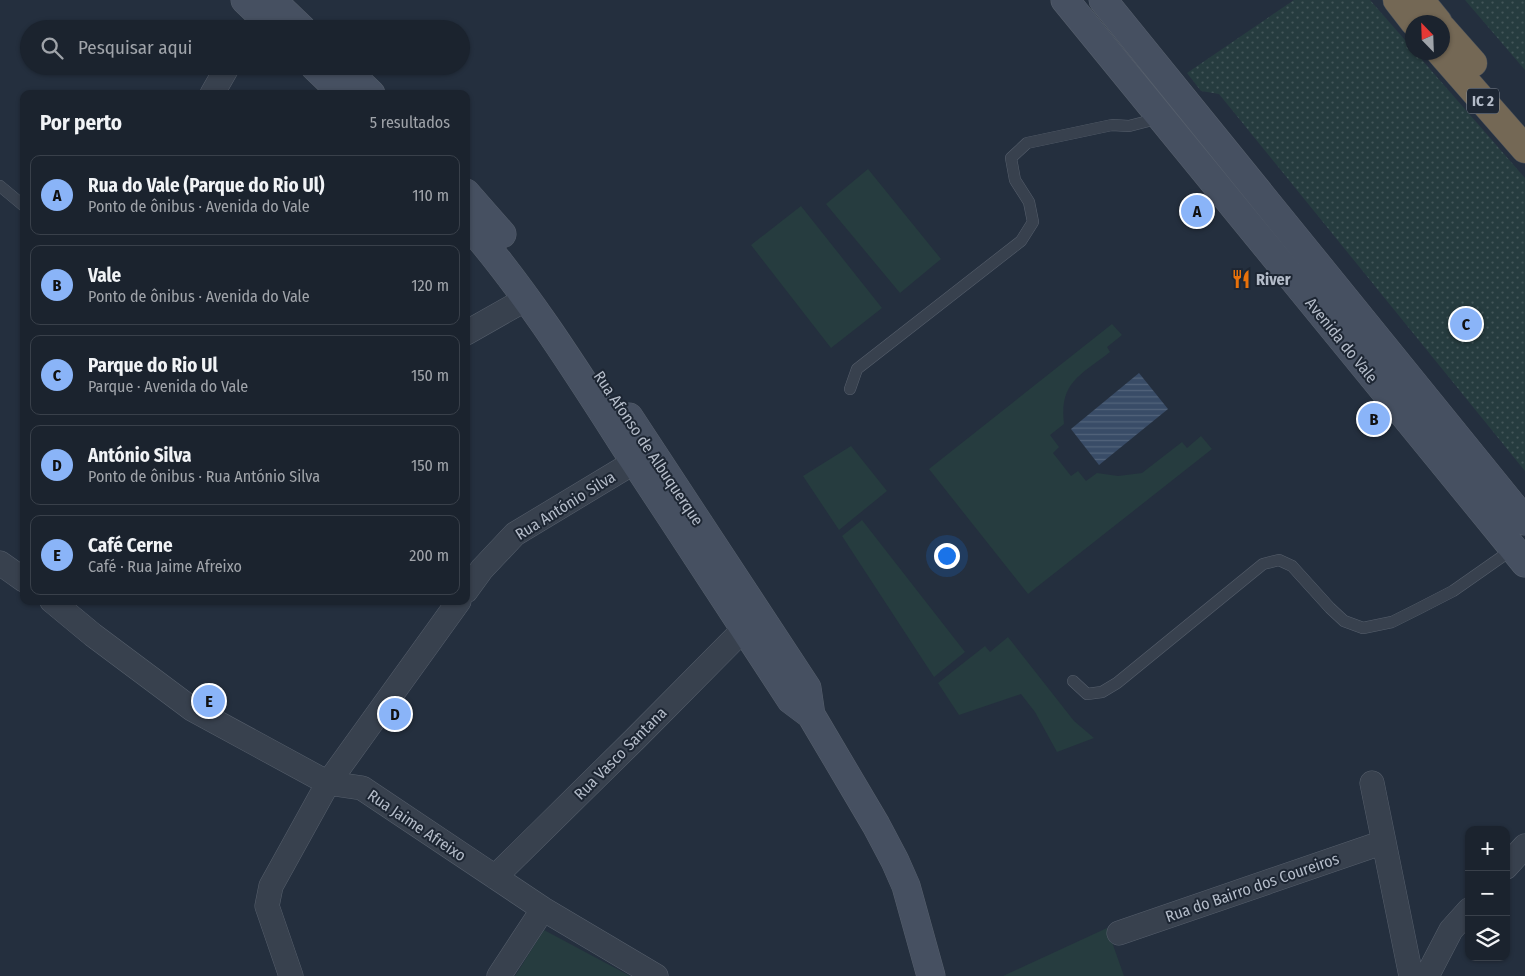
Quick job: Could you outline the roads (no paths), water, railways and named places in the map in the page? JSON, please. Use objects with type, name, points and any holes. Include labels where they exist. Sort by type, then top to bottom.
[{"type":"highway","points":[[1397,0],[1409,15]]},
{"type":"highway","points":[[1420,0],[1432,15]]},
{"type":"highway","name":"IC 2","points":[[1450,37],[1525,123]]},
{"type":"highway","name":"IC 2","points":[[1447,60],[1525,149]]},
{"type":"street","name":"Avenida do Vale","points":[[1065,0],[1519,556]]},
{"type":"street","name":"Avenida do Vale","points":[[1104,0],[1525,521]]},
{"type":"street","points":[[260,11],[281,20]]},
{"type":"street","points":[[214,90],[223,75]]},
{"type":"street","points":[[323,75],[339,90]]},
{"type":"street","points":[[351,75],[367,90]]},
{"type":"street","name":"Rua Afonso de Albuquerque","points":[[470,198],[506,239],[544,291],[744,629],[791,700],[811,714]]},
{"type":"street","name":"Rua Afonso de Albuquerque","points":[[470,226],[490,249],[593,397],[643,456],[807,688],[811,714],[876,825],[906,886],[931,976]]},
{"type":"street","points":[[470,331],[526,299]]},
{"type":"street","name":"Rua António Silva","points":[[470,585],[482,569],[516,534],[643,456]]},
{"type":"street","points":[[1,566],[20,578]]},
{"type":"street","name":"Rua Jaime Afreixo","points":[[57,605],[92,635],[192,709],[328,783],[362,788],[543,909],[656,976]]},
{"type":"street","points":[[291,976],[267,906],[271,886],[328,783],[455,605]]},
{"type":"street","name":"Rua Vasco Santana","points":[[494,877],[744,629]]},
{"type":"street","points":[[1372,783],[1411,976]]},
{"type":"street","name":"Rua do Bairro dos Coureiros","points":[[1119,932],[1384,842]]},
{"type":"street","points":[[1510,863],[1525,846]]},
{"type":"street","points":[[498,976],[543,909]]},
{"type":"street","points":[[1427,976],[1451,930],[1465,914]]},
{"type":"lane","points":[[850,389],[857,370],[1022,241],[1033,222],[1029,202],[1015,180],[1011,158],[1027,143],[1112,125],[1129,126],[1160,118]]},
{"type":"lane","points":[[0,186],[20,203]]},
{"type":"lane","points":[[1073,681],[1087,694],[1102,692],[1117,683],[1263,564],[1279,560],[1292,566],[1344,621],[1363,628],[1392,622],[1519,556]]},
{"type":"water","points":[[1139,373],[1168,409],[1099,465],[1071,429]]},
{"type":"place","name":"Rua do Vale (Parque do Rio Ul)","points":[[1197,211]]},
{"type":"place","name":"River","points":[[1241,279]]},
{"type":"place","name":"Parque do Rio Ul","points":[[1466,324]]},
{"type":"place","name":"Vale","points":[[1374,419]]},
{"type":"place","name":"Café Cerne","points":[[209,701]]},
{"type":"place","name":"António Silva","points":[[395,714]]}]
